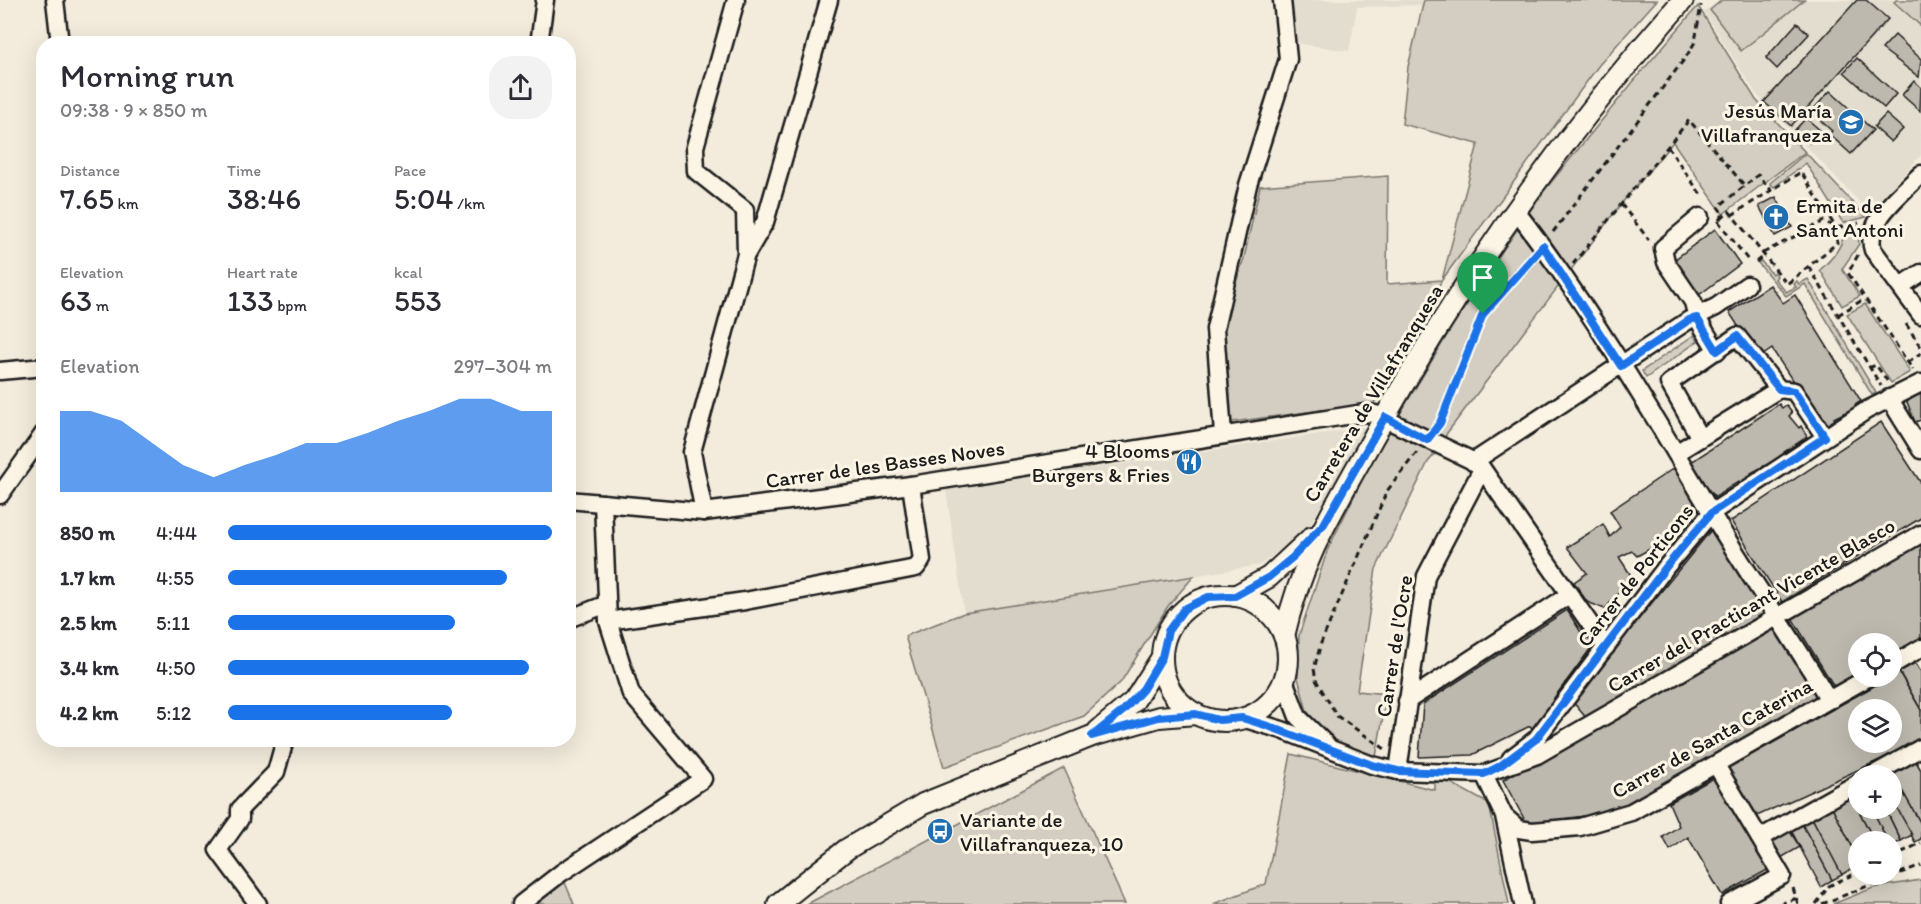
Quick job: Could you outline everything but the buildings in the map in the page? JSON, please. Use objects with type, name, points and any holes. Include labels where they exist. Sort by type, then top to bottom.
[{"type":"main road","name":"Carretera de Villafranquesa","points":[[1284,636],[1299,582],[1324,524],[1440,325],[1516,211],[1630,60],[1683,0]]},
{"type":"main road","name":"Carretera de Villafranquesa","points":[[1235,596],[1280,568],[1324,524]]},
{"type":"main road","points":[[778,904],[847,849],[900,816],[951,792],[1092,736],[1159,717],[1196,714],[1219,720],[1242,718],[1268,704],[1284,680],[1288,658],[1284,636],[1278,624],[1260,605],[1235,596],[1208,597],[1184,609],[1168,631],[1162,657],[1163,668],[1171,690],[1186,707],[1196,714]]},
{"type":"main road","points":[[1092,736],[1134,701],[1162,657]]},
{"type":"street","points":[[55,0],[59,36]]},
{"type":"street","points":[[540,36],[545,0]]},
{"type":"street","points":[[736,0],[695,147],[696,171],[745,210],[746,254]]},
{"type":"street","points":[[704,512],[692,452],[746,254],[765,222],[829,0]]},
{"type":"street","points":[[1223,434],[1215,329],[1248,185],[1287,60],[1282,0]]},
{"type":"street","points":[[1921,174],[1879,220],[1871,234],[1873,250],[1902,285],[1921,315]]},
{"type":"street","points":[[1516,211],[1543,246],[1621,366],[1826,695],[1832,699]]},
{"type":"street","points":[[1700,217],[1663,248],[1666,262],[1693,302],[1697,318],[1717,351]]},
{"type":"street","points":[[1902,285],[1921,273]]},
{"type":"street","name":"Carrer de l'Ocre","points":[[1398,771],[1426,576],[1477,465],[1689,320],[1697,318],[1747,285]]},
{"type":"street","points":[[1700,438],[1669,383],[1737,336],[1779,389]]},
{"type":"street","points":[[0,371],[36,368]]},
{"type":"street","name":"Carrer de Porticons","points":[[1500,766],[1536,739],[1711,513],[1825,437],[1887,390],[1917,376]]},
{"type":"street","points":[[1677,453],[1779,389],[1794,391],[1825,437]]},
{"type":"street","points":[[1887,390],[1921,450]]},
{"type":"street","name":"Carrer de les Basses Noves","points":[[576,501],[704,512],[911,485],[1364,413],[1385,417]]},
{"type":"street","points":[[1385,417],[1477,465],[1606,647]]},
{"type":"street","points":[[0,495],[36,444]]},
{"type":"street","points":[[576,618],[745,601],[916,568],[922,561],[911,485]]},
{"type":"street","points":[[521,904],[561,873],[703,779],[632,694],[608,613],[603,503]]},
{"type":"street","name":"Carrer del Practicant Vicente Blasco","points":[[1242,718],[1372,765],[1398,771],[1484,774],[1500,766],[1537,755],[1921,534]]},
{"type":"street","points":[[1407,701],[1569,595]]},
{"type":"street","points":[[1902,659],[1921,648]]},
{"type":"street","name":"Carrer del Practicant Vicente Blasco","points":[[1284,680],[1298,717],[1333,749]]},
{"type":"street","name":"Carrer de Santa Caterina","points":[[1532,831],[1580,827],[1631,812],[1852,687]]},
{"type":"street","points":[[1558,710],[1576,731]]},
{"type":"street","points":[[258,904],[218,850],[240,819],[240,809],[276,772],[283,747]]},
{"type":"street","points":[[1891,765],[1921,748]]},
{"type":"street","points":[[1716,765],[1782,876],[1729,904]]},
{"type":"street","points":[[1484,774],[1504,816],[1523,904]]},
{"type":"street","points":[[1760,838],[1848,789]]},
{"type":"street","points":[[1504,816],[1519,829],[1532,831],[1513,861]]},
{"type":"path","points":[[1368,739],[1335,714],[1316,680],[1314,669],[1316,655],[1387,491],[1440,423],[1483,314],[1543,246],[1686,57],[1695,42],[1701,0]]},
{"type":"path","points":[[1568,271],[1689,120],[1744,186]]},
{"type":"path","points":[[1667,146],[1702,196]]},
{"type":"path","points":[[1720,220],[1729,212],[1787,284],[1837,243],[1836,228],[1801,172],[1732,215]]},
{"type":"path","points":[[1720,220],[1723,214],[1718,207],[1758,175],[1771,190]]},
{"type":"path","points":[[1621,204],[1650,242]]},
{"type":"path","points":[[1720,220],[1748,260]]},
{"type":"path","points":[[1756,262],[1764,254],[1824,221],[1836,228],[1864,222]]},
{"type":"path","points":[[1862,249],[1848,273],[1917,376]]},
{"type":"path","points":[[1809,267],[1869,368],[1887,390]]},
{"type":"path","points":[[1838,315],[1865,298]]},
{"type":"path","points":[[1908,362],[1921,353]]},
{"type":"path","points":[[1869,368],[1876,365],[1887,390]]},
{"type":"path","points":[[1902,852],[1921,843]]},
{"type":"path","points":[[1822,904],[1921,865]]},
{"type":"path","points":[[1815,904],[1829,886],[1848,877]]},
{"type":"path","points":[[1795,893],[1798,904]]},
{"type":"path","points":[[1779,904],[1797,898]]},
{"type":"shaded area","points":[[1292,0],[1424,0],[1424,5],[1357,7],[1349,51],[1296,43]]},
{"type":"shaded area","points":[[1424,0],[1657,0],[1599,65],[1442,280],[1478,144],[1402,124],[1408,67]]},
{"type":"shaded area","name":"Jesús María Villafranqueza","points":[[1720,0],[1921,0],[1921,155],[1870,213],[1756,94],[1704,12]]},
{"type":"shaded area","points":[[1722,0],[1804,0],[1741,51],[1710,10]]},
{"type":"shaded area","points":[[1896,0],[1921,0],[1921,26],[1894,2]]},
{"type":"shaded area","points":[[1698,6],[1756,100],[1805,152],[1723,214],[1673,142],[1621,204],[1447,433],[1441,447],[1428,462],[1376,569],[1357,691],[1387,694],[1376,757],[1331,740],[1307,711],[1298,678],[1299,635],[1328,549],[1372,460],[1452,327],[1544,191]]},
{"type":"shaded area","points":[[1806,153],[1866,217],[1843,223],[1806,163],[1774,187],[1770,183]]},
{"type":"shaded area","points":[[1388,176],[1387,284],[1442,280],[1374,403],[1225,423],[1220,332],[1244,258],[1260,186]]},
{"type":"shaded area","points":[[1857,226],[1859,244],[1842,269],[1860,296],[1842,306],[1820,270],[1837,251],[1846,228]]},
{"type":"shaded area","points":[[1761,261],[1772,274],[1774,272],[1777,276],[1775,279],[1786,292],[1796,287],[1794,284],[1797,281],[1799,284],[1808,279],[1876,393],[1872,395],[1805,284],[1786,296],[1758,263]]},
{"type":"shaded area","points":[[1865,304],[1910,372],[1891,383],[1847,314]]},
{"type":"shaded area","points":[[1694,335],[1698,341],[1646,378],[1642,371]]},
{"type":"shaded area","points":[[1366,427],[1307,530],[1260,565],[964,613],[946,490]]},
{"type":"shaded area","points":[[1194,576],[1168,606],[1121,682],[1084,716],[944,767],[905,636],[964,613]]},
{"type":"shaded area","points":[[1291,754],[1435,790],[1435,774],[1489,804],[1509,904],[1213,904],[1266,884]]},
{"type":"shaded area","points":[[1064,768],[1125,904],[807,904]]},
{"type":"shaded area","points":[[561,873],[574,904],[523,904]]},
{"type":"shaded area","points":[[1921,880],[1921,904],[1833,904],[1873,888],[1902,885]]},
{"type":"place","name":"Jesús María Villafranqueza","points":[[1851,122]]},
{"type":"place","name":"Ermita de Sant Antoni","points":[[1776,217]]},
{"type":"place","name":"4 Blooms Burgers & Fries","points":[[1189,462]]},
{"type":"place","name":"Variante de Villafranqueza, 10","points":[[940,831]]},
{"type":"route","points":[[1543,246],[1621,366],[1689,320],[1697,318],[1717,351],[1737,336],[1779,389],[1794,391],[1825,437],[1711,513],[1666,567],[1536,739],[1500,766],[1484,774],[1434,774],[1398,771],[1372,765],[1333,749],[1314,745],[1281,730],[1242,718],[1219,720],[1196,714],[1159,717],[1092,736],[1134,701],[1143,689],[1162,657],[1168,631],[1184,609],[1208,597],[1235,596],[1258,584],[1293,557],[1324,524],[1385,417],[1427,440],[1440,423],[1483,314],[1543,246]]}]
